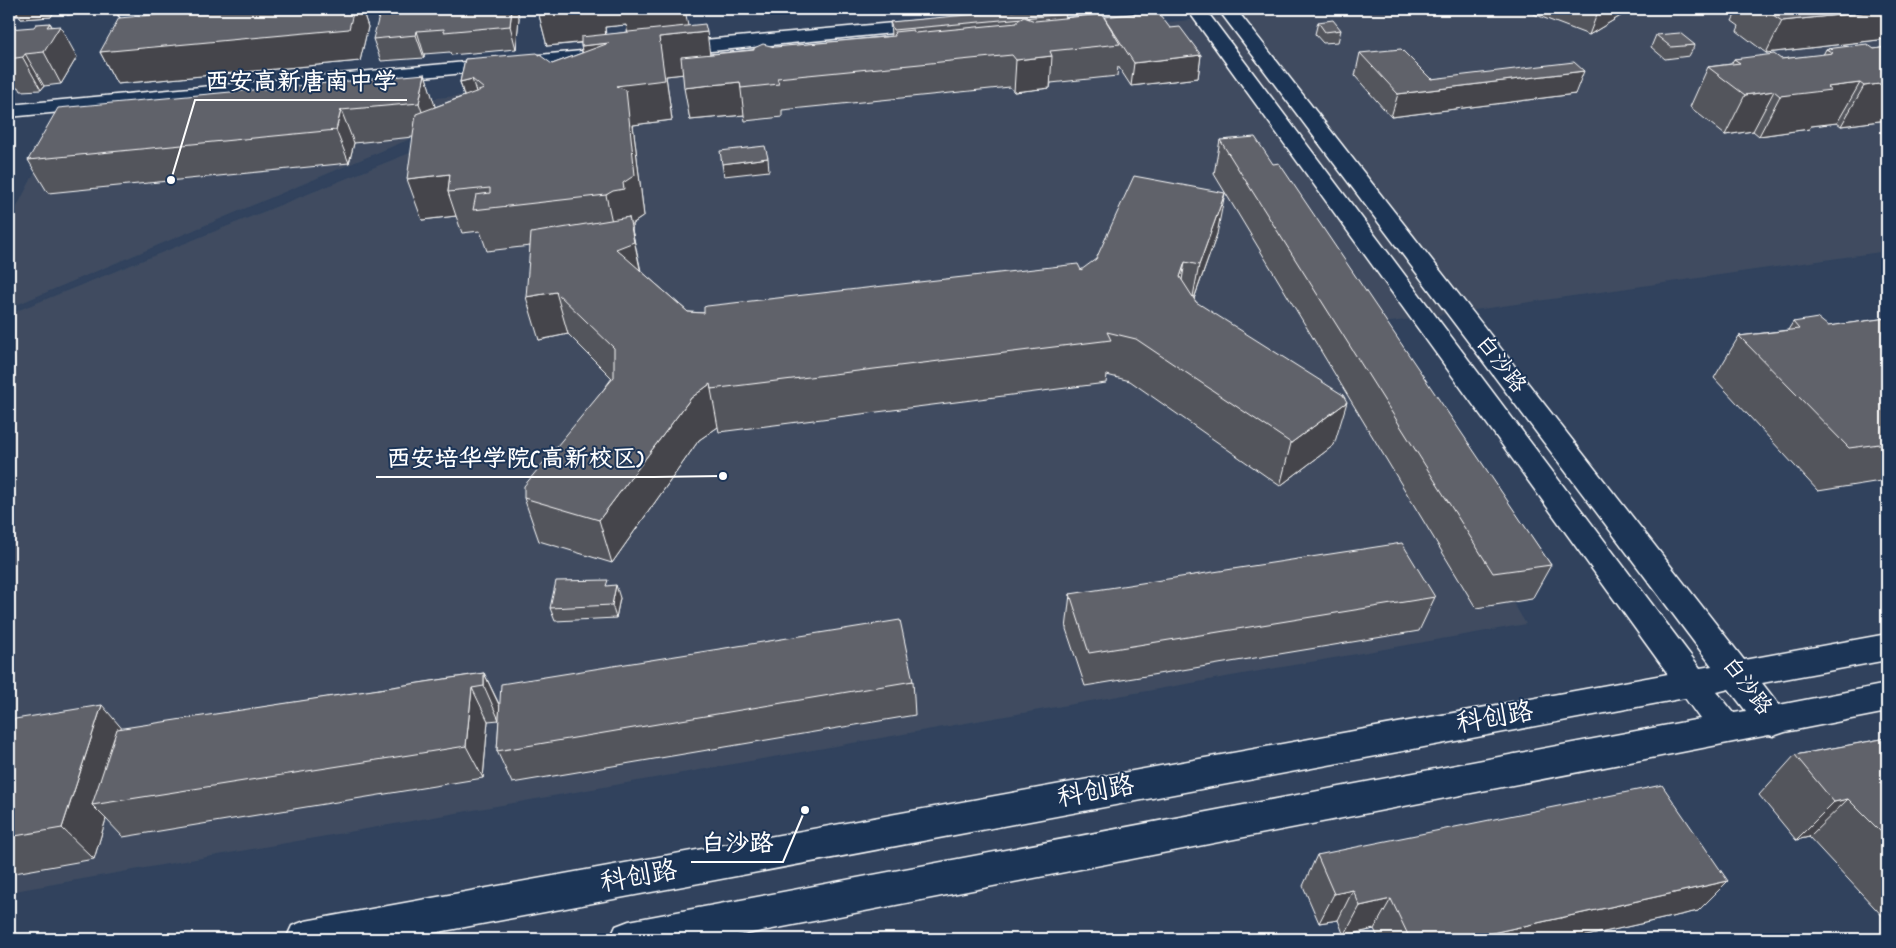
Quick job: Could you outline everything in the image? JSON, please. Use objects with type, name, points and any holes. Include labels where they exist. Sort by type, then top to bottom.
[{"type":"street","points":[[130,9],[127,14],[180,9]]},
{"type":"street","points":[[1006,17],[1095,9]]},
{"type":"street","name":"白沙路","points":[[1196,9],[1727,730]]},
{"type":"street","name":"白沙路","points":[[1227,9],[1773,722]]},
{"type":"street","points":[[650,51],[947,23]]},
{"type":"street","points":[[9,111],[621,54]]},
{"type":"street","name":"科创路","points":[[305,939],[1887,647]]},
{"type":"street","points":[[628,939],[1773,722],[1887,698]]},
{"type":"shaded area","points":[[1282,9],[1887,9],[1887,251],[1349,328],[1526,624],[9,892],[9,314],[596,78],[1283,11]]},
{"type":"shaded area","points":[[531,88],[9,308],[9,222],[52,139]]},
{"type":"building","points":[[218,9],[354,9],[349,29],[100,52],[119,18]]},
{"type":"building","points":[[381,9],[512,9],[510,26],[444,32],[444,29],[417,31],[416,35],[373,39]]},
{"type":"building","points":[[539,9],[597,9],[539,15]]},
{"type":"building","points":[[1033,9],[1063,9],[1066,14],[893,30],[890,22]]},
{"type":"building","points":[[1764,9],[1887,9],[1887,10],[1782,21]]},
{"type":"building","points":[[1157,11],[1170,28],[1180,27],[1201,55],[1134,63],[1104,17]]},
{"type":"building","points":[[1102,14],[1120,44],[1050,51],[1052,56],[1016,60],[1012,55],[777,78],[779,84],[741,88],[740,82],[684,88],[681,57],[754,50],[754,48],[763,44],[775,47],[895,36],[894,32],[913,30],[915,33],[1017,23],[1017,21],[1024,17],[1035,21]]},
{"type":"building","points":[[1333,20],[1341,30],[1325,32],[1318,22]]},
{"type":"building","points":[[50,23],[47,27],[60,26],[44,52],[25,54],[23,57],[9,59],[9,29],[34,27],[36,24]]},
{"type":"building","points":[[705,24],[707,32],[659,37],[665,80],[616,86],[626,90],[635,175],[623,183],[624,189],[613,191],[606,195],[473,210],[476,195],[490,193],[490,188],[448,192],[450,174],[407,179],[416,114],[484,89],[472,79],[460,82],[465,59],[537,53],[552,64],[609,43],[581,46],[581,37]]},
{"type":"building","points":[[1680,33],[1695,45],[1671,47],[1656,35]]},
{"type":"building","points":[[1867,44],[1874,49],[1887,47],[1887,83],[1864,86],[1860,83],[1827,87],[1831,90],[1780,96],[1774,91],[1745,95],[1708,67],[1740,63],[1734,59],[1774,54],[1781,59],[1833,53],[1826,49]]},
{"type":"building","points":[[1401,49],[1431,79],[1574,62],[1584,71],[1398,94],[1360,53]]},
{"type":"building","points":[[425,74],[419,103],[341,110],[336,130],[28,160],[58,108]]},
{"type":"building","points":[[1255,137],[1273,164],[1279,163],[1551,565],[1493,573],[1220,140]]},
{"type":"building","points":[[765,146],[768,158],[722,164],[720,151]]},
{"type":"building","points":[[1134,176],[1225,193],[1199,265],[1185,262],[1180,277],[1196,302],[1343,395],[1347,402],[1291,443],[1136,339],[1107,332],[1111,340],[711,389],[710,384],[691,398],[599,520],[524,498],[524,486],[614,377],[614,348],[556,292],[526,297],[531,233],[629,217],[634,242],[616,249],[688,312],[704,313],[704,307],[707,306],[1078,264],[1081,270],[1096,259]]},
{"type":"building","points":[[1818,318],[1828,326],[1887,318],[1887,443],[1849,448],[1739,336],[1799,329],[1793,322]]},
{"type":"building","points":[[1402,543],[1435,597],[1089,653],[1070,594]]},
{"type":"building","points":[[608,580],[606,586],[616,585],[612,605],[550,608],[556,581]]},
{"type":"building","points":[[900,620],[913,681],[497,751],[501,684]]},
{"type":"building","points":[[484,673],[484,686],[472,688],[466,746],[92,805],[117,729]]},
{"type":"building","points":[[102,705],[62,828],[9,837],[9,720]]},
{"type":"building","points":[[1887,738],[1887,838],[1848,799],[1834,802],[1795,755]]},
{"type":"building","points":[[1662,785],[1728,881],[1465,939],[1410,939],[1391,899],[1360,906],[1353,890],[1334,894],[1317,855]]},
{"type":"place","name":"西安高新唐南中学","points":[[171,180]]},
{"type":"place","name":"西安培华学院(高新校区)","points":[[723,476]]},
{"type":"place","name":"白沙路","points":[[805,810]]}]
